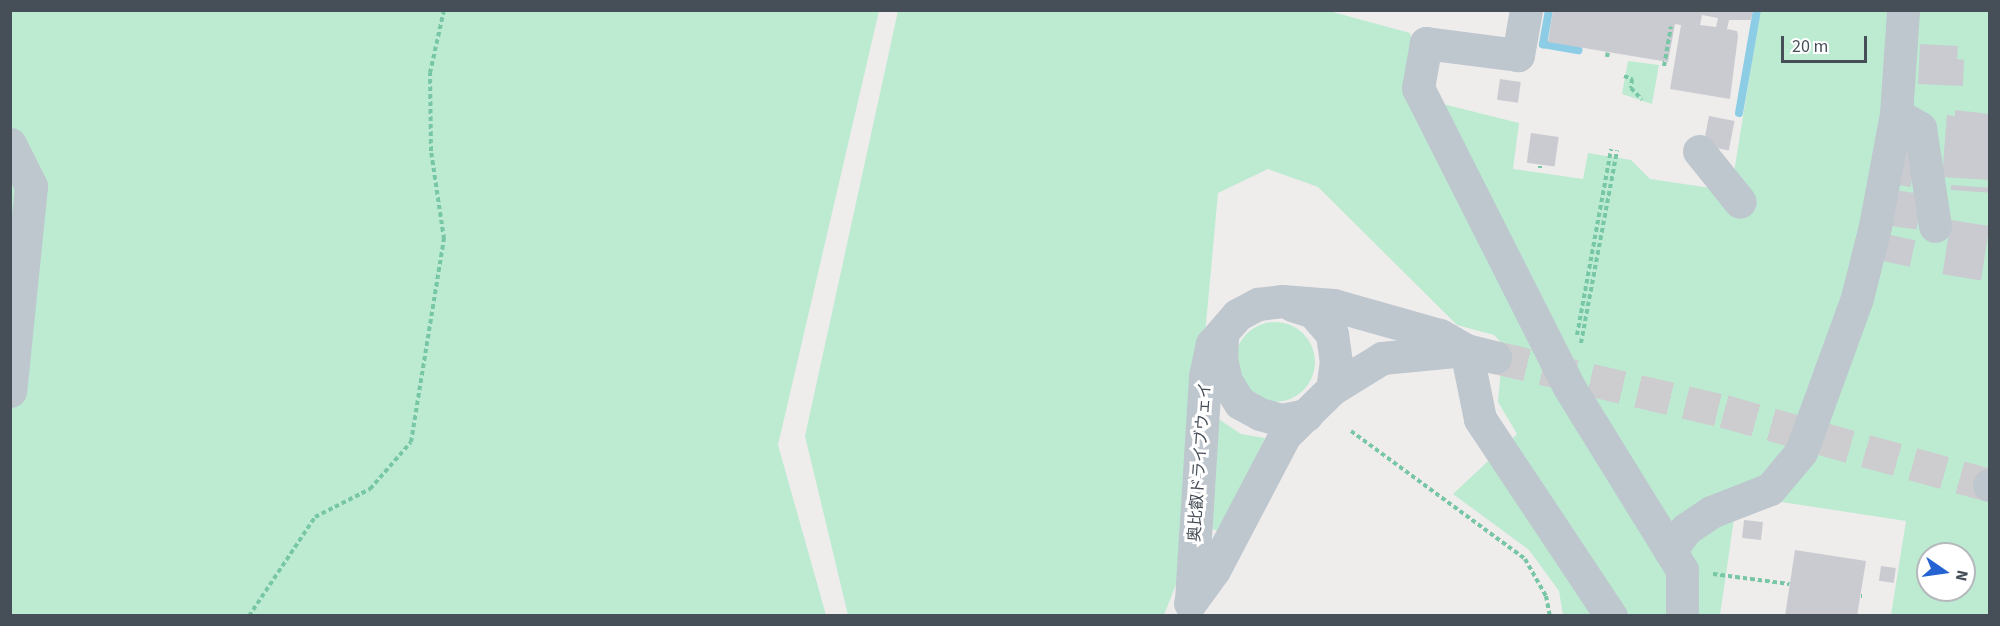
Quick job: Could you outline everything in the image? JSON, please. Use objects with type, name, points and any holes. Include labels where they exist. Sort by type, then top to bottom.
[{"type":"street","points":[[1526,10],[1518,55],[1426,43],[1418,88],[1573,369],[1670,551],[1683,570],[1682,615]]},
{"type":"street","points":[[1670,551],[1686,529],[1711,512],[1770,489],[1778,491],[1801,452],[1857,298],[1896,114],[1904,10]]},
{"type":"street","points":[[1896,114],[1920,128],[1935,226]]},
{"type":"street","points":[[10,144],[31,186],[10,391]]},
{"type":"street","points":[[1699,151],[1740,202]]},
{"type":"street","points":[[1281,301],[1313,312],[1332,334],[1336,362],[1332,389]]},
{"type":"street","name":"奥比叡ドライブウェイ","points":[[1188,608],[1205,376],[1212,344],[1237,315],[1258,304],[1281,301],[1355,311],[1440,335],[1480,354]]},
{"type":"street","name":"奥比叡ドライブウェイ","points":[[1223,329],[1221,358],[1227,381],[1240,402],[1260,414],[1281,420],[1307,415]]},
{"type":"street","points":[[1480,354],[1480,419],[1611,615]]},
{"type":"street","name":"奥比叡ドライブウェイ","points":[[1188,608],[1214,570],[1285,435],[1332,389],[1382,358],[1480,354]]},
{"type":"path","points":[[249,615],[315,517],[370,489],[411,442],[444,239],[431,151],[430,73],[444,10]]},
{"type":"path","points":[[1664,66],[1671,27]]},
{"type":"path","points":[[1624,75],[1632,80],[1631,88],[1642,100]]},
{"type":"path","points":[[1573,369],[1611,149]]},
{"type":"path","points":[[1573,369],[1617,150]]},
{"type":"path","points":[[1351,431],[1525,559],[1546,596],[1550,615]]},
{"type":"path","points":[[1729,575],[1790,584]]},
{"type":"green space","points":[[10,11],[879,11],[778,445],[826,615],[11,615]]},
{"type":"green space","points":[[898,11],[1329,11],[1410,33],[1427,100],[1519,123],[1513,169],[1583,179],[1588,153],[1631,160],[1650,179],[1731,191],[1760,11],[1989,11],[1989,615],[1891,615],[1906,521],[1769,500],[1734,519],[1720,615],[1563,615],[1559,591],[1529,550],[1453,494],[1517,434],[1498,402],[1503,344],[1494,335],[1457,325],[1318,187],[1268,169],[1218,193],[1184,564],[1164,615],[848,615],[805,436]]},
{"type":"green space","points":[[1628,61],[1659,65],[1652,104],[1622,94]]},
{"type":"green space","points":[[1275,322],[1290,325],[1303,334],[1312,347],[1315,362],[1312,377],[1303,390],[1290,399],[1275,402],[1260,399],[1247,390],[1238,377],[1235,362],[1238,347],[1247,334],[1260,325]]},
{"type":"green space","points":[[1214,416],[1241,434],[1265,438],[1220,531],[1201,527]]},
{"type":"building","points":[[1553,10],[1753,10],[1751,20],[1729,20],[1727,29],[1737,31],[1738,36],[1730,99],[1670,89],[1681,25],[1675,24],[1668,62],[1548,42]],"holes":[[[1702,15],[1718,18],[1716,27],[1700,25]]]},
{"type":"building","points":[[1920,44],[1958,46],[1957,59],[1964,60],[1963,86],[1918,84]]},
{"type":"building","points":[[1500,79],[1521,82],[1518,103],[1497,100]]},
{"type":"building","points":[[1955,110],[1990,114],[1990,180],[1942,177],[1947,115],[1955,116]]},
{"type":"building","points":[[1709,116],[1735,121],[1729,150],[1703,145]]},
{"type":"building","points":[[1531,133],[1559,137],[1555,167],[1527,163]]},
{"type":"building","points":[[1903,147],[1918,150],[1910,187],[1896,184]]},
{"type":"building","points":[[1951,185],[1990,188],[1990,193],[1951,190]]},
{"type":"building","points":[[1894,190],[1922,194],[1917,230],[1889,226]]},
{"type":"building","points":[[1951,220],[1990,226],[1981,280],[1942,274]]},
{"type":"building","points":[[1886,234],[1915,240],[1910,267],[1880,260]]},
{"type":"building","points":[[1744,520],[1763,522],[1761,540],[1742,538]]},
{"type":"building","points":[[1795,550],[1866,561],[1857,616],[1785,616]]},
{"type":"building","points":[[1881,566],[1896,568],[1894,583],[1879,581]]},
{"type":"waterway","points":[[1549,10],[1543,44],[1578,50]]},
{"type":"waterway","points":[[1739,113],[1757,10]]},
{"type":"tunnel","points":[[1495,357],[1724,411],[1989,485]]}]
